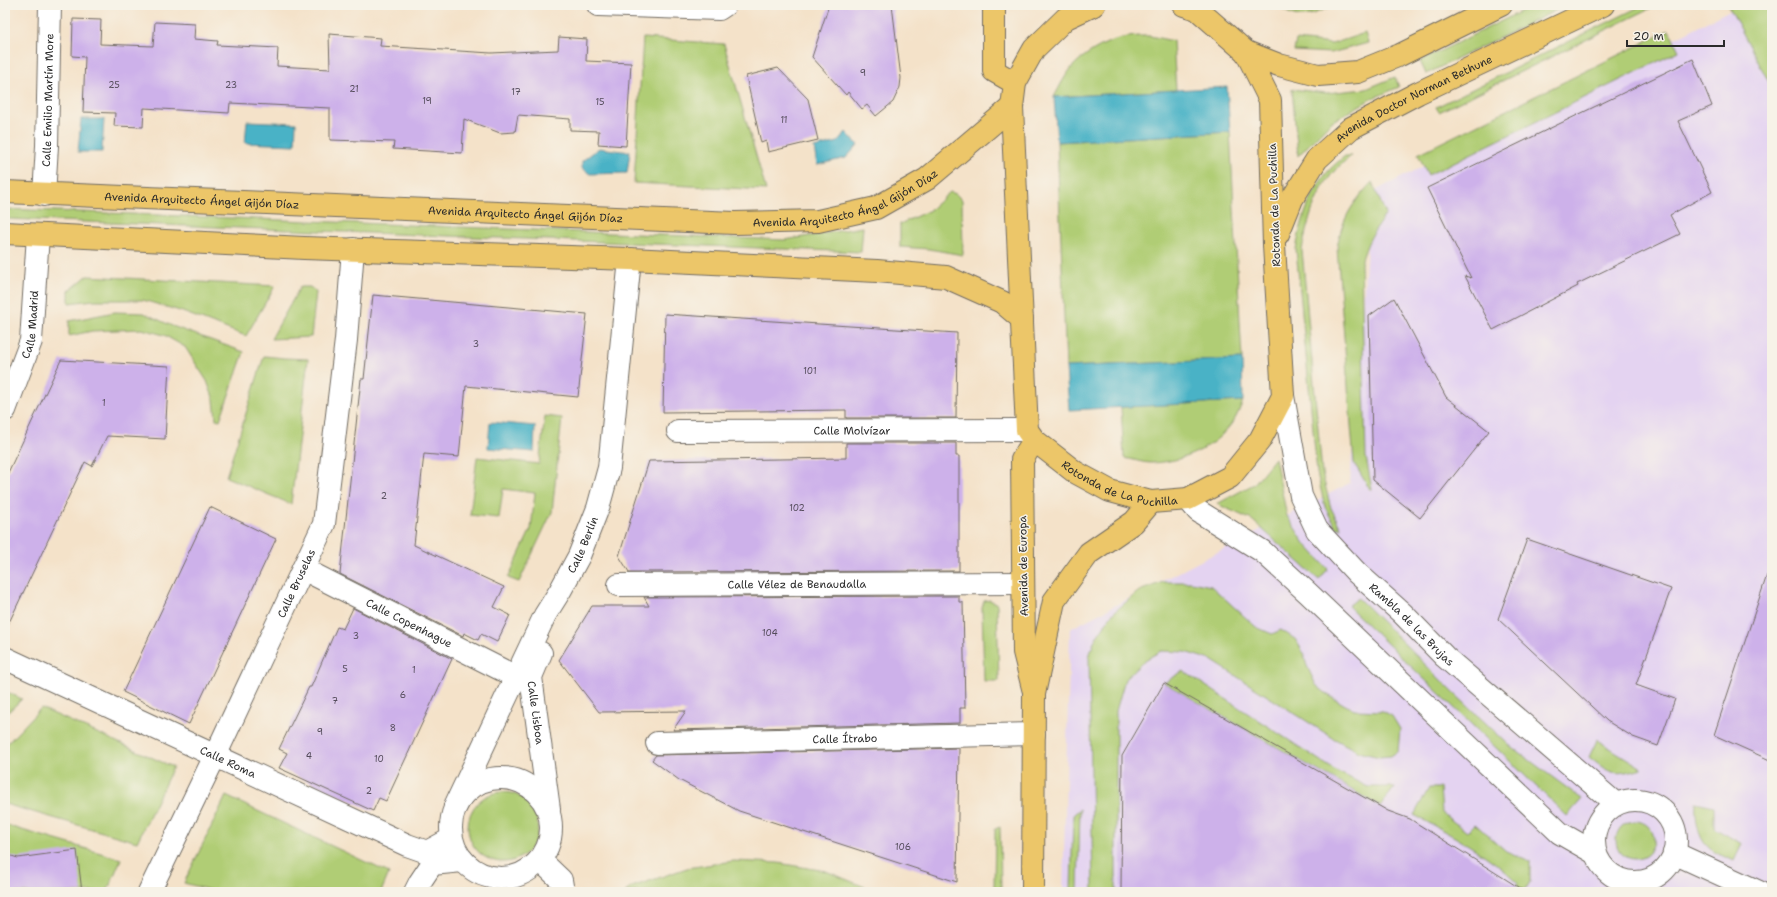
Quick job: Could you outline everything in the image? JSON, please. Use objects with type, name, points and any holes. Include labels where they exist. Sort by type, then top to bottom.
[{"type":"main road","points":[[994,5],[994,71],[1015,83]]},
{"type":"main road","points":[[1030,434],[1022,319],[1012,107],[1015,83],[1034,48],[1066,18],[1094,5]]},
{"type":"main road","name":"Rotonda de La Puchilla","points":[[1030,434],[1075,472],[1110,491],[1151,502],[1188,499],[1230,477],[1260,440],[1282,396],[1274,245],[1270,100],[1246,52],[1197,9],[1184,5]]},
{"type":"main road","points":[[1246,52],[1279,65],[1318,75],[1358,72],[1400,55],[1501,5]]},
{"type":"main road","name":"Avenida Doctor Norman Bethune","points":[[1274,245],[1292,199],[1317,159],[1351,128],[1418,93],[1603,5]]},
{"type":"main road","name":"Avenida Arquitecto Ángel Gijón Díaz","points":[[5,192],[44,195],[735,224],[818,220],[876,208],[927,179],[1012,107]]},
{"type":"main road","points":[[5,233],[38,236],[876,271],[946,277],[1002,302],[1022,319]]},
{"type":"main road","name":"Avenida de Europa","points":[[1030,434],[1022,460],[1024,652],[1034,694]]},
{"type":"main road","name":"Avenida de Europa","points":[[1033,892],[1034,694],[1054,602],[1089,553],[1134,522],[1151,502]]},
{"type":"street","name":"Calle Emilio Martín More","points":[[44,195],[47,146],[50,5]]},
{"type":"street","points":[[598,5],[719,9],[725,5]]},
{"type":"street","name":"Calle Madrid","points":[[5,410],[31,341],[38,236]]},
{"type":"street","name":"Calle Bruselas","points":[[149,892],[216,756],[324,524],[346,340],[353,249]]},
{"type":"street","name":"Calle Berlín","points":[[455,806],[545,615],[579,556],[598,508],[609,468],[630,260]]},
{"type":"street","name":"Rambla de las Brujas","points":[[1282,396],[1302,496],[1317,530],[1357,573],[1402,613],[1445,657],[1616,804]]},
{"type":"street","name":"Calle Molvízar","points":[[678,431],[1030,434]]},
{"type":"street","points":[[1188,499],[1198,511],[1262,551],[1323,606],[1560,833],[1595,853]]},
{"type":"street","name":"Calle Copenhague","points":[[303,569],[516,677]]},
{"type":"street","name":"Calle Vélez de Benaudalla","points":[[619,585],[1023,583]]},
{"type":"street","name":"Calle Lisboa","points":[[550,814],[531,677],[557,618],[560,591]]},
{"type":"street","name":"Calle Roma","points":[[5,658],[407,845],[426,852],[451,839]]},
{"type":"street","name":"Calle Ítrabo","points":[[657,743],[1034,734]]},
{"type":"street","points":[[505,777],[520,781],[533,788],[543,800],[550,814],[551,830],[548,846],[540,860],[529,870],[516,876],[501,878],[487,877],[473,870],[462,861],[455,850],[451,839],[451,822],[455,806],[464,793],[476,784],[490,778],[505,777]]},
{"type":"street","points":[[1628,800],[1639,800],[1651,803],[1661,808],[1675,829],[1676,841],[1674,853],[1669,865],[1659,875],[1640,887],[1610,874],[1601,865],[1595,853],[1593,838],[1597,824],[1605,813],[1616,804],[1628,800]]},
{"type":"street","points":[[1674,853],[1759,892]]},
{"type":"street","points":[[540,860],[561,880],[563,892]]},
{"type":"street","points":[[415,892],[432,864],[462,861]]},
{"type":"shaded area","points":[[1740,5],[1772,39],[1772,892],[1063,892],[1070,629],[1350,483],[1371,193]]},
{"type":"green space","points":[[1276,5],[1290,5],[1300,8],[1310,8],[1317,5],[1334,5],[1311,15],[1298,16],[1284,11]]},
{"type":"green space","points":[[1534,5],[1567,5],[1426,74],[1420,61]]},
{"type":"green space","points":[[1643,5],[1655,6],[1439,112],[1436,107]]},
{"type":"green space","points":[[1728,5],[1772,5],[1772,88]]},
{"type":"green space","points":[[1669,30],[1679,51],[1428,175],[1418,154]]},
{"type":"green space","points":[[1365,33],[1368,43],[1331,53],[1294,51],[1296,40],[1332,44]]},
{"type":"green space","points":[[1150,36],[1173,41],[1176,90],[1054,97],[1074,65],[1092,51],[1106,43],[1121,38]]},
{"type":"green space","points":[[643,38],[724,44],[766,190],[634,183]]},
{"type":"green space","points":[[1395,77],[1399,87],[1371,99],[1331,122],[1298,156],[1292,89],[1326,93],[1366,89]]},
{"type":"green space","points":[[1230,132],[1242,359],[1066,367],[1057,142]]},
{"type":"green space","points":[[1345,156],[1351,156],[1331,175],[1320,192],[1306,230],[1302,250],[1322,473],[1331,508],[1341,528],[1336,528],[1325,507],[1317,473],[1296,249],[1303,220],[1314,192],[1327,172]]},
{"type":"green space","points":[[1372,182],[1386,214],[1371,237],[1361,263],[1366,457],[1372,489],[1370,490],[1354,463],[1337,248],[1342,228],[1349,212]]},
{"type":"green space","points":[[950,192],[956,194],[962,200],[963,255],[929,249],[900,247],[900,224],[930,210]]},
{"type":"green space","points":[[5,209],[785,240],[863,227],[861,252],[5,219]]},
{"type":"green space","points":[[87,276],[275,286],[246,336],[180,311],[143,300],[94,300],[69,303],[69,291]]},
{"type":"green space","points":[[300,287],[310,287],[316,292],[311,337],[271,339]]},
{"type":"green space","points":[[115,312],[144,313],[172,326],[244,352],[220,420],[216,419],[214,400],[207,381],[185,347],[164,335],[142,329],[92,331],[69,336],[69,321]]},
{"type":"green space","points":[[264,356],[308,359],[291,504],[226,477]]},
{"type":"green space","points":[[1243,401],[1232,423],[1216,440],[1186,457],[1151,463],[1124,458],[1121,407]]},
{"type":"green space","points":[[545,416],[562,418],[552,512],[519,582],[508,578],[531,529],[535,493],[503,489],[499,518],[470,515],[477,457],[539,464]]},
{"type":"green space","points":[[1275,458],[1287,516],[1306,545],[1328,569],[1319,580],[1252,520],[1217,504],[1254,484]]},
{"type":"green space","points":[[1163,582],[1191,582],[1211,586],[1256,627],[1272,634],[1281,630],[1295,639],[1302,650],[1307,666],[1316,685],[1328,695],[1354,710],[1383,711],[1392,716],[1400,729],[1398,751],[1391,756],[1379,757],[1359,752],[1333,738],[1211,660],[1185,652],[1161,651],[1145,660],[1125,679],[1116,711],[1116,892],[1093,892],[1089,657],[1094,641],[1112,614],[1139,591]]},
{"type":"green space","points":[[1358,598],[1509,745],[1582,799],[1567,816],[1348,606]]},
{"type":"green space","points":[[990,600],[997,604],[999,681],[984,681],[982,608],[984,601]]},
{"type":"green space","points":[[1183,671],[1336,771],[1368,787],[1395,787],[1380,806],[1164,683]]},
{"type":"green space","points":[[5,691],[22,699],[5,715]]},
{"type":"green space","points":[[41,708],[173,767],[137,842],[5,804],[5,746]]},
{"type":"green space","points":[[1597,740],[1642,768],[1619,773],[1603,767],[1589,757]]},
{"type":"green space","points":[[1429,788],[1440,788],[1442,813],[1467,832],[1475,824],[1506,851],[1530,861],[1530,882],[1524,892],[1512,892],[1518,883],[1482,854],[1455,837],[1414,815]]},
{"type":"green space","points":[[503,792],[522,798],[532,808],[538,827],[532,846],[522,856],[503,862],[484,856],[474,846],[468,827],[474,808],[484,798]]},
{"type":"green space","points":[[226,796],[389,873],[381,892],[217,892],[184,883]]},
{"type":"green space","points":[[1696,802],[1714,806],[1714,828],[1742,844],[1734,861],[1713,851],[1704,843],[1699,832]]},
{"type":"green space","points":[[1080,809],[1078,892],[1071,892],[1073,815]]},
{"type":"green space","points":[[1635,821],[1645,824],[1651,830],[1654,840],[1651,850],[1645,856],[1635,859],[1625,856],[1619,850],[1616,840],[1619,830],[1625,824]]},
{"type":"green space","points":[[5,825],[121,859],[107,892],[5,892]]},
{"type":"green space","points":[[1000,827],[1001,891],[994,888],[995,829]]},
{"type":"green space","points":[[734,861],[778,863],[826,871],[877,892],[625,892],[632,887],[687,868]]},
{"type":"water","points":[[1227,87],[1230,132],[1057,142],[1054,97]]},
{"type":"water","points":[[81,119],[104,119],[102,152],[78,152]]},
{"type":"water","points":[[247,121],[296,123],[295,145],[245,143]]},
{"type":"water","points":[[846,132],[858,145],[846,158],[817,165],[814,148],[838,142]]},
{"type":"water","points":[[599,148],[630,152],[627,173],[590,174],[582,168],[582,161]]},
{"type":"water","points":[[1242,359],[1243,401],[1069,410],[1066,367]]},
{"type":"water","points":[[490,422],[535,426],[534,452],[488,448]]},
{"type":"building","points":[[829,5],[892,5],[901,78],[900,87],[893,102],[876,116],[867,105],[862,109],[848,92],[846,95],[812,57]]},
{"type":"building","points":[[73,19],[101,20],[100,44],[153,46],[155,22],[195,24],[194,39],[218,41],[217,45],[278,48],[277,66],[330,69],[329,34],[381,38],[380,46],[491,53],[558,50],[559,37],[587,39],[586,61],[631,63],[626,146],[598,144],[599,131],[570,130],[570,119],[518,115],[515,132],[500,133],[464,119],[462,153],[393,149],[394,142],[330,140],[330,108],[230,103],[229,113],[144,108],[143,127],[114,126],[115,113],[83,112],[85,57],[72,56]]},
{"type":"building","points":[[1693,59],[1712,106],[1678,121],[1712,192],[1670,215],[1680,234],[1577,284],[1578,286],[1493,330],[1465,276],[1471,278],[1427,188]]},
{"type":"building","points":[[778,68],[808,99],[818,140],[768,152],[766,141],[761,143],[746,76]]},
{"type":"building","points":[[373,295],[587,314],[578,397],[466,386],[459,457],[424,454],[414,545],[504,587],[494,607],[510,615],[497,642],[481,634],[478,640],[464,633],[463,636],[340,574],[361,379],[364,379]]},
{"type":"building","points":[[1394,298],[1446,397],[1489,431],[1420,518],[1373,480],[1369,316]]},
{"type":"building","points":[[665,314],[957,333],[956,418],[846,418],[846,410],[663,412]]},
{"type":"building","points":[[61,360],[169,366],[165,439],[107,436],[92,466],[85,462],[5,631],[5,479]]},
{"type":"building","points":[[846,443],[956,443],[956,456],[959,456],[959,571],[629,572],[619,556],[649,461],[846,458]]},
{"type":"building","points":[[210,507],[276,539],[189,724],[123,692]]},
{"type":"building","points":[[1527,539],[1671,589],[1636,685],[1675,699],[1658,746],[1633,737],[1607,721],[1498,619]]},
{"type":"building","points":[[1767,575],[1772,576],[1772,761],[1714,735]]},
{"type":"building","points":[[959,596],[959,602],[963,602],[965,708],[960,708],[960,723],[673,730],[686,711],[599,712],[559,660],[592,606],[649,606],[644,597]]},
{"type":"building","points":[[353,608],[452,659],[386,801],[379,798],[373,811],[279,768],[287,753],[279,749],[309,687],[311,687],[337,627],[343,629]]},
{"type":"building","points":[[1164,683],[1388,811],[1410,819],[1526,892],[1121,892],[1122,756]]},
{"type":"building","points":[[959,748],[957,882],[739,811],[679,780],[652,760],[656,755]]},
{"type":"building","points":[[77,850],[82,892],[5,892],[5,854],[18,858]]}]
